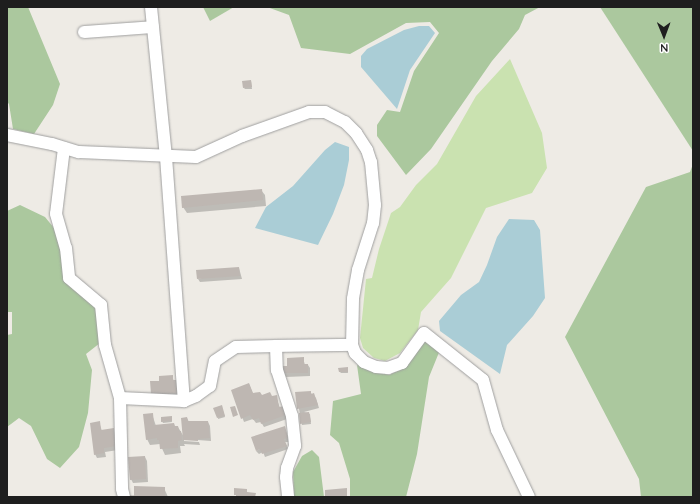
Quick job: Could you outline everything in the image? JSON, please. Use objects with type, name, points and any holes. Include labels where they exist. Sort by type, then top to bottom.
[{"type":"street","points":[[151,7],[166,156],[184,401]]},
{"type":"street","points":[[84,32],[153,27]]},
{"type":"street","points":[[7,135],[80,152],[196,157],[242,136],[316,111],[332,115],[345,122],[356,133],[367,150],[371,162],[375,205],[373,223],[358,270],[353,300],[352,345],[364,362],[376,367],[388,368],[402,363],[424,333],[484,380],[497,430],[529,497]]},
{"type":"street","points":[[64,148],[55,208],[66,248],[69,278],[101,306],[105,345],[120,398],[122,489],[124,497]]},
{"type":"street","points":[[120,398],[184,401],[196,396],[210,386],[216,361],[236,347],[352,345]]},
{"type":"street","points":[[276,346],[277,370],[292,416],[295,446],[286,477],[288,497]]},
{"type":"green space","points":[[7,7],[28,7],[60,84],[53,105],[34,134],[13,129],[9,104],[7,102]]},
{"type":"green space","points":[[203,7],[234,7],[210,21]]},
{"type":"green space","points":[[267,7],[540,7],[525,15],[519,29],[492,61],[431,149],[406,175],[377,136],[377,125],[387,110],[400,112],[414,71],[439,33],[430,22],[406,23],[350,54],[301,48],[289,15]]},
{"type":"green space","points":[[600,7],[693,7],[693,151]]},
{"type":"green space","points":[[510,59],[542,133],[547,168],[532,193],[486,208],[451,278],[421,312],[418,330],[400,353],[385,361],[374,358],[363,348],[360,338],[366,279],[372,278],[379,249],[391,213],[400,207],[416,185],[437,164],[476,96]]},
{"type":"green space","points":[[693,164],[693,497],[641,497],[639,479],[565,337],[646,187],[690,172]]},
{"type":"green space","points":[[20,205],[45,217],[54,228],[60,247],[64,280],[96,307],[100,343],[86,354],[92,370],[88,413],[79,447],[60,468],[47,459],[31,426],[19,418],[7,427],[7,335],[12,334],[12,312],[7,312],[7,211]]},
{"type":"green space","points":[[426,340],[440,350],[429,377],[417,454],[406,497],[350,497],[350,479],[339,443],[330,435],[333,401],[361,394],[357,365],[389,375],[404,368]]},
{"type":"green space","points":[[312,450],[319,457],[324,497],[294,497],[293,472],[302,456]]},
{"type":"water","points":[[419,26],[429,26],[435,33],[410,70],[397,109],[361,67],[361,56],[367,49],[404,30]]},
{"type":"water","points":[[335,142],[349,147],[349,160],[344,185],[333,214],[318,245],[255,228],[266,207],[293,186],[325,150]]},
{"type":"water","points":[[509,219],[534,220],[540,230],[545,298],[533,316],[507,345],[500,374],[440,331],[439,321],[461,295],[479,282],[497,237]]},
{"type":"building","points":[[251,80],[252,87],[243,88],[242,81]]},
{"type":"building","points":[[262,189],[263,200],[182,208],[181,196]]},
{"type":"building","points":[[239,267],[240,276],[197,279],[196,270]]},
{"type":"building","points":[[304,357],[304,364],[308,364],[308,373],[283,373],[283,366],[287,366],[287,358]]},
{"type":"building","points":[[348,367],[348,372],[339,372],[338,368]]},
{"type":"building","points":[[173,375],[173,380],[178,380],[178,393],[164,394],[164,396],[156,397],[156,394],[151,394],[150,381],[159,381],[159,376]]},
{"type":"building","points":[[249,383],[253,393],[260,392],[262,395],[270,392],[272,396],[277,395],[279,407],[284,406],[286,415],[261,424],[259,418],[253,420],[250,415],[241,419],[231,390]]},
{"type":"building","points":[[311,391],[311,394],[314,393],[318,405],[297,409],[295,392]]},
{"type":"building","points":[[222,405],[225,416],[217,418],[213,408]]},
{"type":"building","points":[[235,406],[238,415],[233,417],[230,407]]},
{"type":"building","points":[[309,412],[311,422],[300,424],[299,413]]},
{"type":"building","points":[[153,413],[154,425],[174,423],[175,426],[178,426],[179,431],[181,431],[182,440],[178,441],[178,448],[160,449],[159,440],[157,440],[157,438],[146,440],[143,414]]},
{"type":"building","points":[[172,416],[172,421],[161,422],[161,417]]},
{"type":"building","points":[[187,417],[188,421],[208,421],[210,438],[198,439],[198,441],[183,440],[181,418]]},
{"type":"building","points":[[100,421],[101,430],[114,428],[117,446],[104,448],[104,453],[94,455],[90,423]]},
{"type":"building","points":[[285,426],[288,438],[284,439],[287,446],[262,454],[260,449],[256,451],[251,437]]},
{"type":"building","points":[[145,456],[146,479],[130,480],[128,457]]},
{"type":"building","points":[[134,486],[165,487],[165,496],[130,497],[130,495],[134,496]]},
{"type":"building","points":[[234,488],[247,489],[247,492],[256,493],[255,497],[236,497],[236,495],[234,495]]},
{"type":"building","points":[[347,488],[347,497],[325,497],[325,490]]}]
